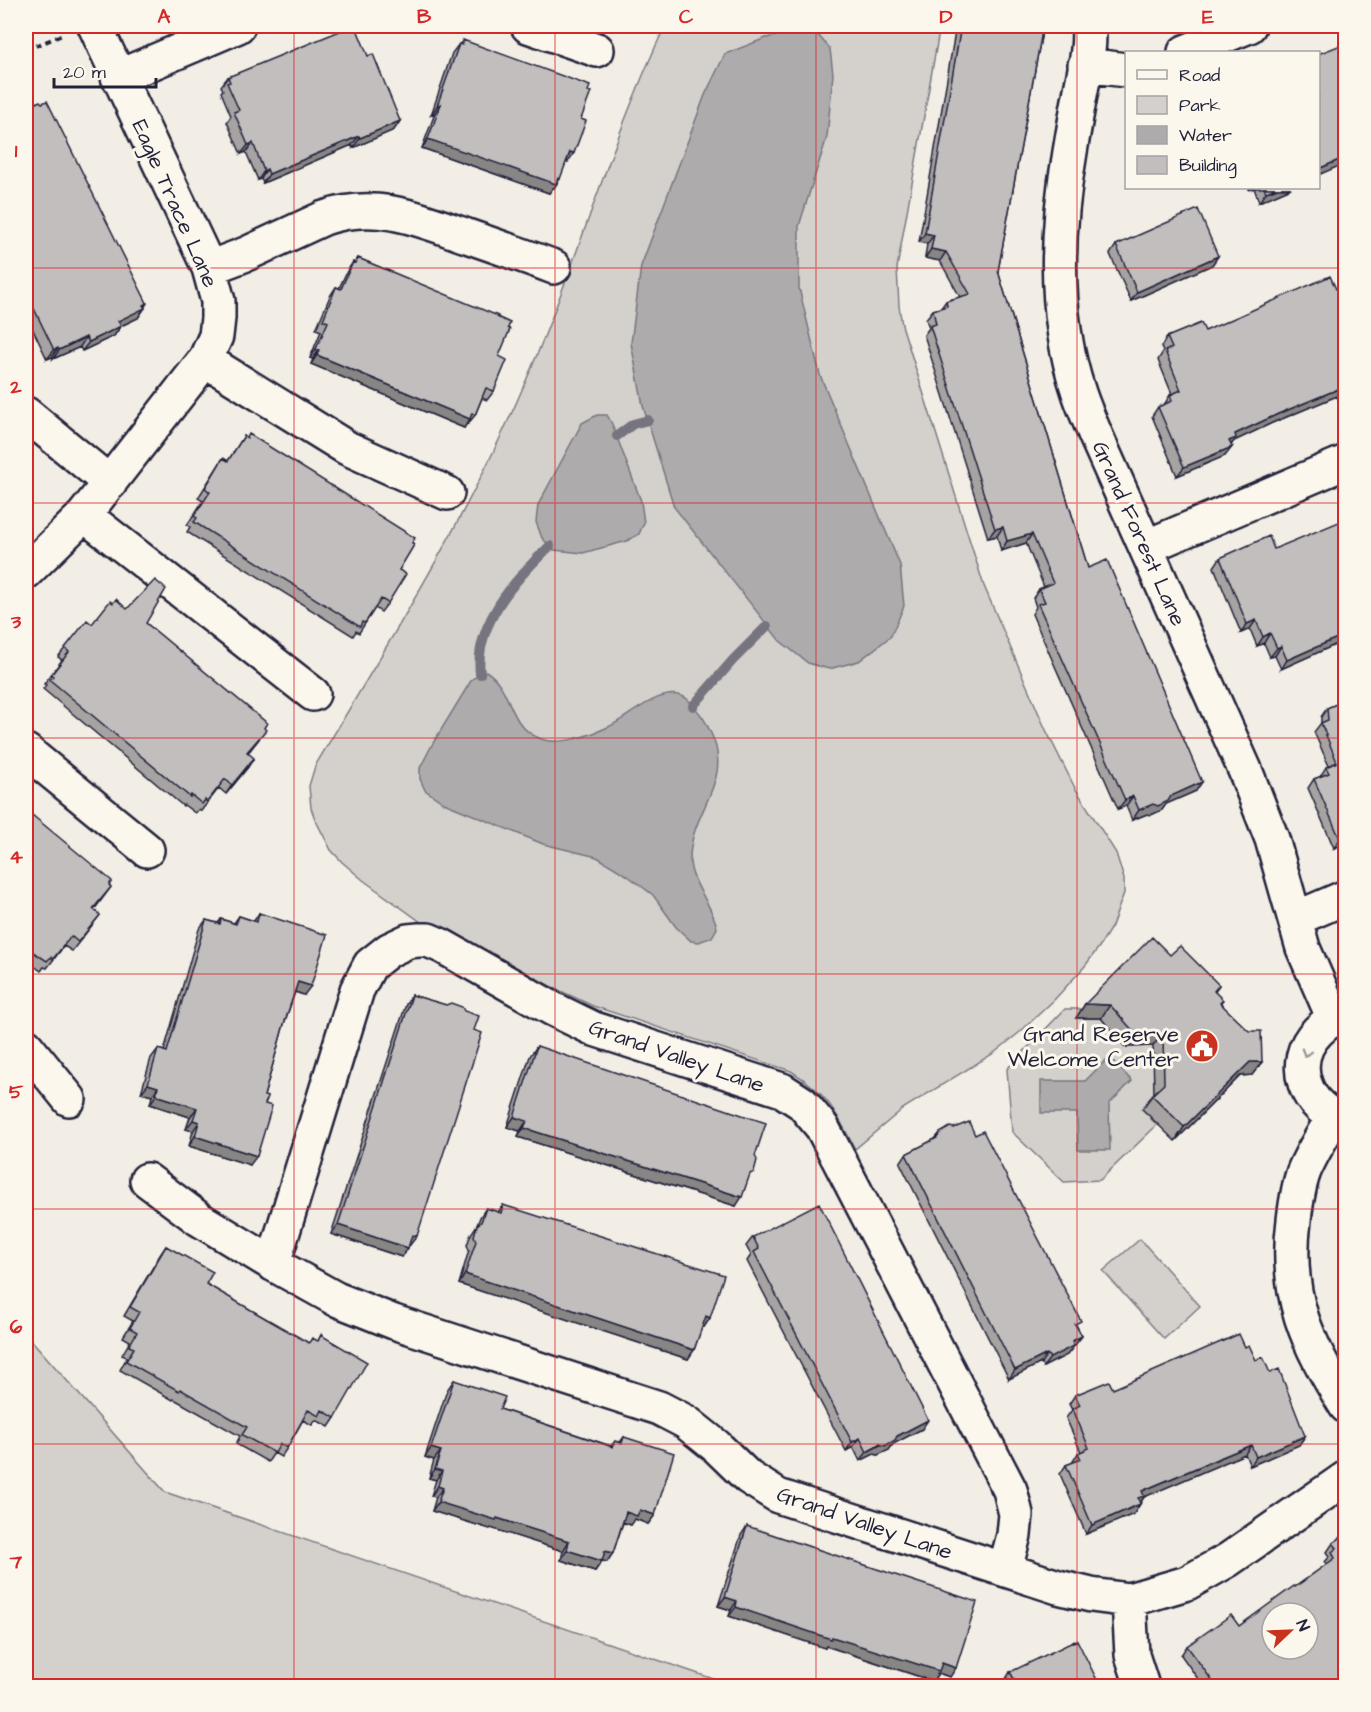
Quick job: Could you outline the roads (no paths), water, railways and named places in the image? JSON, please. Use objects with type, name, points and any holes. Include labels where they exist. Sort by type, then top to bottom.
[{"type":"street","points":[[118,77],[238,26]]},
{"type":"street","points":[[528,26],[597,50]]},
{"type":"street","name":"Grand Forest Lane","points":[[1088,26],[1085,65],[1061,200],[1059,241],[1061,301],[1066,341],[1078,392],[1245,770],[1272,839],[1294,919],[1311,969],[1340,1017]]},
{"type":"street","points":[[1187,51],[1249,26]]},
{"type":"street","name":"Eagle Trace Lane","points":[[26,572],[84,515],[206,360],[216,336],[218,318],[218,301],[209,268],[118,77],[80,30]]},
{"type":"street","points":[[1085,65],[1125,70]]},
{"type":"street","points":[[209,268],[324,219],[338,214],[366,210],[401,213],[554,267]]},
{"type":"street","points":[[206,360],[347,448],[447,493]]},
{"type":"street","points":[[26,414],[110,483]]},
{"type":"street","points":[[1146,547],[1346,462]]},
{"type":"street","points":[[84,515],[313,694]]},
{"type":"street","points":[[26,751],[147,850]]},
{"type":"street","points":[[1294,919],[1346,897]]},
{"type":"street","name":"Grand Valley Lane","points":[[273,1264],[357,990],[365,973],[377,958],[408,941],[428,940],[545,1005],[594,1029],[782,1090],[802,1102],[822,1127],[1010,1490],[1016,1514],[1014,1535],[1005,1569]]},
{"type":"street","points":[[1340,1017],[1326,1023],[1312,1036],[1304,1053],[1302,1072],[1307,1091],[1317,1107],[1339,1120],[1312,1153],[1297,1195],[1291,1240],[1291,1269],[1294,1295],[1311,1344],[1346,1406]]},
{"type":"street","points":[[26,1046],[69,1099]]},
{"type":"street","name":"Grand Valley Lane","points":[[147,1180],[199,1219],[336,1299],[394,1322],[659,1408],[686,1422],[716,1446],[748,1477],[778,1496],[1091,1595],[1128,1600]]},
{"type":"street","points":[[1142,1686],[1132,1655],[1128,1600],[1171,1589],[1198,1579],[1346,1478]]},
{"type":"water","points":[[802,31],[818,35],[830,49],[833,74],[827,137],[799,226],[799,288],[820,375],[900,565],[904,606],[891,636],[859,661],[829,669],[808,663],[780,641],[674,507],[643,406],[631,343],[641,266],[705,95],[725,54],[766,38]]},
{"type":"water","points":[[597,415],[607,415],[612,424],[641,501],[644,523],[639,534],[627,541],[583,553],[554,550],[542,538],[536,522],[538,505],[582,423]]},
{"type":"water","points":[[486,671],[501,687],[522,725],[530,733],[548,741],[575,739],[593,733],[616,723],[656,698],[667,695],[686,698],[694,706],[706,723],[717,749],[718,766],[715,782],[696,826],[690,861],[694,878],[715,919],[717,928],[712,937],[699,942],[691,941],[676,927],[653,895],[597,857],[543,844],[444,803],[425,790],[420,779],[420,768],[472,679]]},
{"type":"water","points":[[1109,1057],[1132,1081],[1109,1104],[1110,1150],[1078,1150],[1077,1113],[1041,1113],[1041,1081],[1085,1081]]},
{"type":"waterway","points":[[617,436],[633,424],[648,420]]},
{"type":"waterway","points":[[480,674],[480,655],[484,637],[500,603],[524,572],[550,546]]},
{"type":"waterway","points":[[693,706],[733,660],[767,626]]},
{"type":"place","name":"Grand Reserve Welcome Center","points":[[1202,1046]]}]
